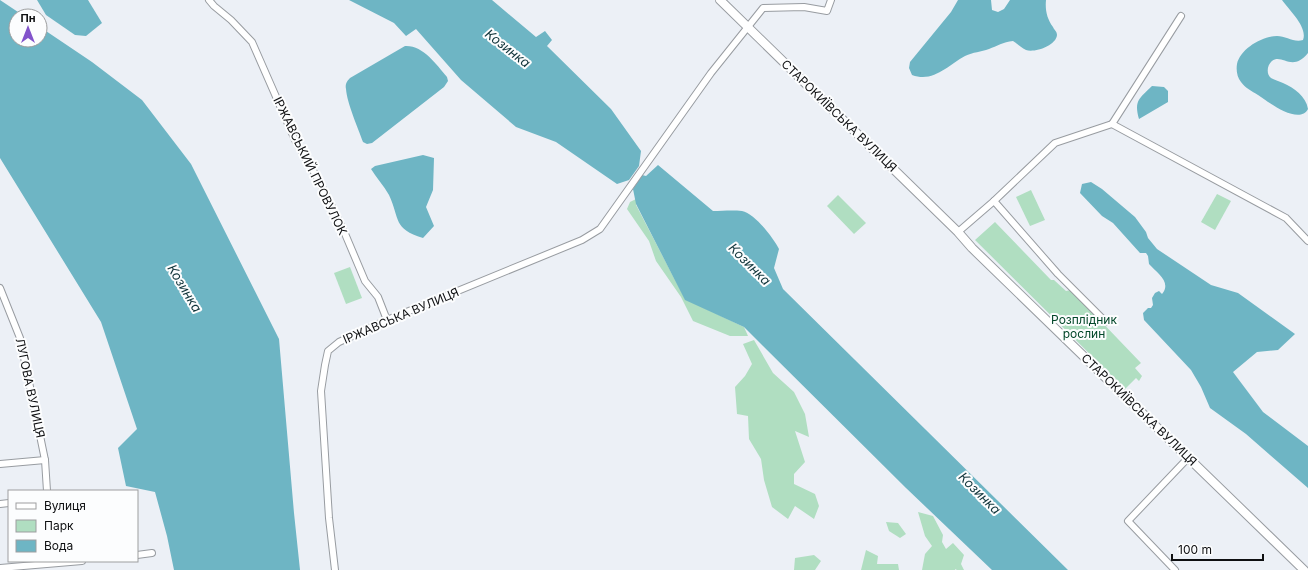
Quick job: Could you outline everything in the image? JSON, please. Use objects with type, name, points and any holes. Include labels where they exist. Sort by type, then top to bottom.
[{"type":"street","name":"ІРЖАВСЬКИЙ ПРОВУЛОК","points":[[209,0],[252,42],[295,140],[318,179],[343,229],[365,281],[378,297],[387,320]]},
{"type":"street","name":"СТАРОКИЇВСЬКА ВУЛИЦЯ","points":[[720,0],[958,232],[972,248],[1304,570]]},
{"type":"street","name":"ІРЖАВСЬКА ВУЛИЦЯ","points":[[335,570],[329,518],[321,391],[328,351],[339,342],[387,320],[582,240],[600,229],[711,73],[763,8],[804,7],[827,11],[831,0]]},
{"type":"street","points":[[958,232],[994,201],[1055,143],[1112,124],[1180,16]]},
{"type":"street","points":[[1112,124],[1286,218],[1308,240]]},
{"type":"street","points":[[994,201],[1058,274],[1106,322]]},
{"type":"street","name":"ЛУГОВА ВУЛИЦЯ","points":[[0,288],[20,338],[45,460],[47,490]]},
{"type":"street","points":[[1175,570],[1128,520],[1188,458]]},
{"type":"street","points":[[0,464],[45,460]]},
{"type":"street","points":[[138,554],[152,553]]},
{"type":"street","points":[[0,568],[56,565],[76,562]]},
{"type":"green space","points":[[1031,190],[1045,220],[1030,226],[1016,197]]},
{"type":"green space","points":[[1217,194],[1231,201],[1215,230],[1201,222]]},
{"type":"green space","points":[[838,195],[866,223],[854,234],[827,206]]},
{"type":"green space","points":[[638,198],[636,205],[685,299],[744,327],[748,336],[730,336],[693,321],[681,297],[656,261],[649,241],[627,209],[630,202]]},
{"type":"green space","name":"Розплідник рослин","points":[[995,222],[1051,280],[1054,280],[1066,291],[1071,290],[1141,363],[1135,368],[1142,376],[1139,381],[1136,378],[1125,389],[975,240]]},
{"type":"green space","points":[[350,267],[362,298],[346,304],[334,273]]},
{"type":"green space","points":[[754,340],[773,373],[794,392],[805,414],[809,437],[795,431],[805,462],[794,474],[794,484],[815,494],[819,506],[814,519],[795,506],[788,519],[772,507],[764,480],[761,459],[749,439],[748,416],[737,414],[735,387],[745,376],[752,364],[743,344]]},
{"type":"green space","points":[[918,512],[933,516],[943,535],[942,542],[946,549],[953,543],[964,555],[961,564],[964,570],[922,570],[925,554],[932,546],[925,536]]},
{"type":"green space","points":[[886,522],[898,523],[906,534],[900,538],[889,531]]},
{"type":"green space","points":[[866,550],[878,556],[877,564],[898,564],[899,570],[861,570]]},
{"type":"green space","points":[[814,555],[821,561],[815,570],[794,570],[795,558]]},
{"type":"water","name":"Козинка","points":[[0,0],[12,8],[8,8],[8,48],[48,48],[48,32],[92,62],[142,100],[191,164],[279,339],[300,570],[174,570],[167,536],[155,492],[126,486],[118,448],[137,429],[101,322],[0,158]]},
{"type":"water","points":[[37,0],[88,0],[102,23],[86,36],[75,35],[48,16],[48,8],[42,8]]},
{"type":"water","name":"Козинка","points":[[349,0],[492,0],[536,37],[545,31],[552,40],[547,46],[611,109],[641,151],[639,166],[629,180],[617,184],[556,142],[516,127],[461,80],[416,29],[406,36],[394,23]]},
{"type":"water","points":[[958,0],[991,0],[992,10],[998,12],[1004,9],[1010,0],[1046,0],[1049,21],[1057,32],[1056,39],[1044,48],[1030,51],[1013,41],[1006,42],[965,56],[934,75],[920,77],[912,75],[909,68],[910,62],[951,12]]},
{"type":"water","points":[[1282,0],[1308,0],[1308,53],[1297,62],[1288,62],[1276,59],[1270,63],[1268,70],[1268,74],[1271,78],[1291,87],[1305,100],[1308,109],[1304,114],[1298,115],[1283,111],[1247,88],[1240,80],[1237,71],[1239,58],[1242,53],[1252,44],[1265,38],[1277,36],[1296,41],[1303,40],[1304,35],[1300,24]]},
{"type":"water","points":[[405,46],[418,49],[429,56],[447,77],[448,81],[444,87],[372,143],[367,144],[363,142],[350,108],[346,83],[350,78]]},
{"type":"water","points":[[1152,86],[1164,87],[1168,91],[1168,102],[1139,119],[1137,104]]},
{"type":"water","points":[[423,155],[434,158],[433,190],[426,207],[434,226],[423,238],[413,235],[402,227],[389,195],[371,169],[375,166]]},
{"type":"water","name":"Козинка","points":[[658,165],[713,211],[742,211],[758,221],[773,238],[779,249],[774,268],[783,289],[1068,570],[992,570],[906,488],[744,327],[685,300],[636,204],[633,189],[642,175],[646,176]]},
{"type":"water","points":[[1091,182],[1102,189],[1135,217],[1157,249],[1211,285],[1238,293],[1295,334],[1278,350],[1257,352],[1233,372],[1263,412],[1308,446],[1308,488],[1246,434],[1210,408],[1201,387],[1191,370],[1144,320],[1143,313],[1153,305],[1152,298],[1155,293],[1159,291],[1162,294],[1165,290],[1164,282],[1159,274],[1149,264],[1146,253],[1140,253],[1113,223],[1102,216],[1080,193],[1082,184]]}]
